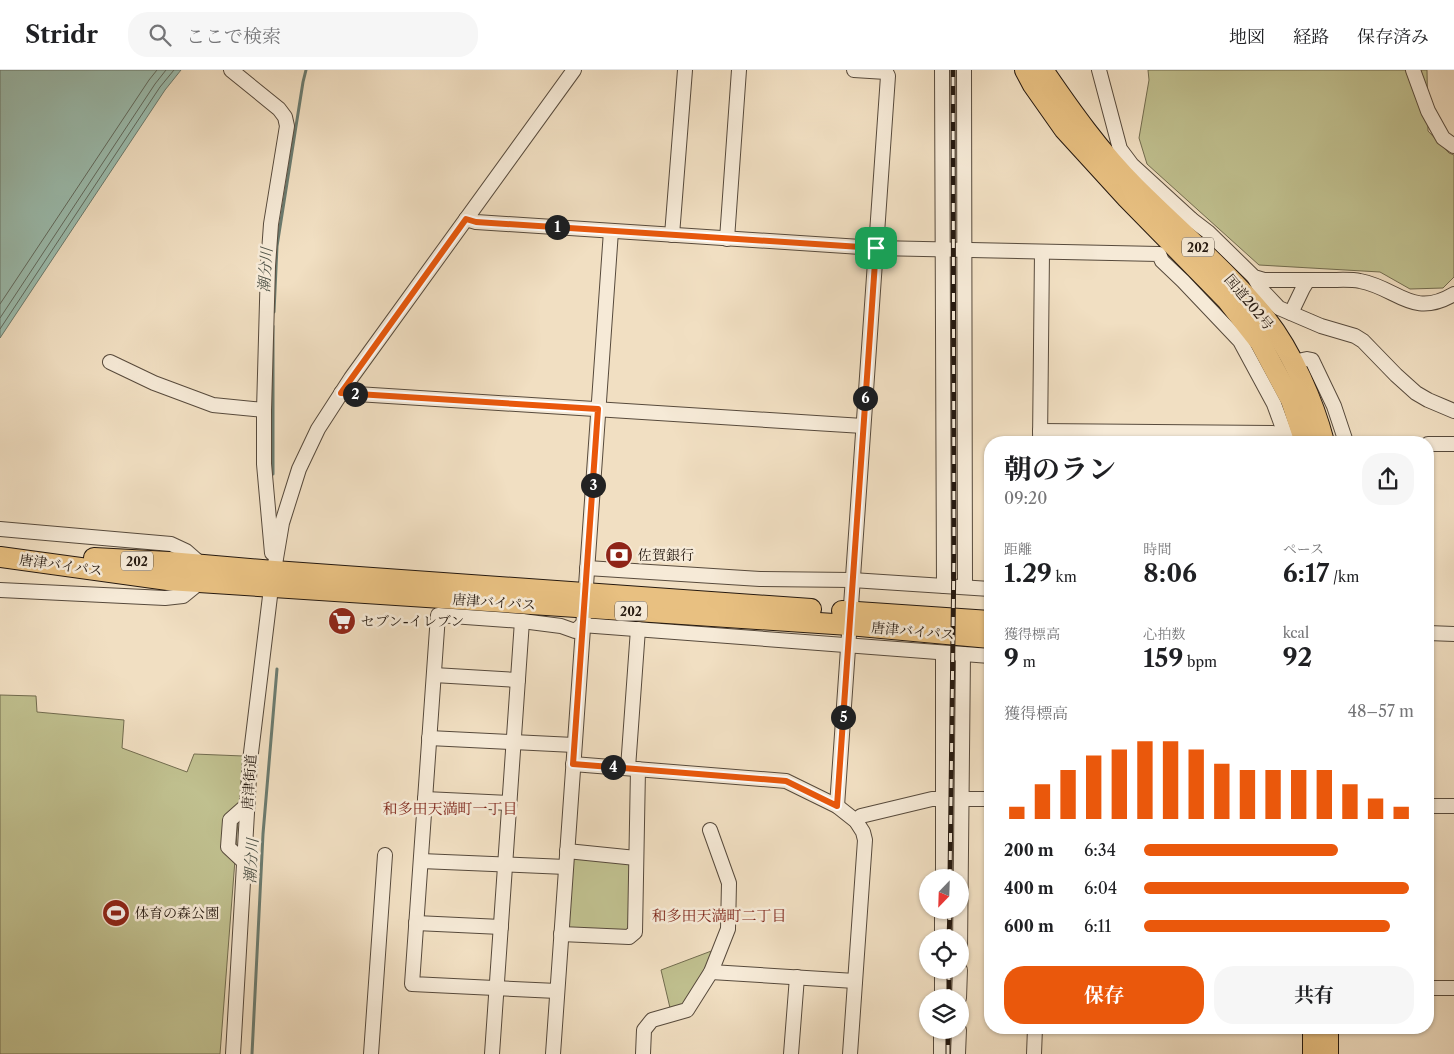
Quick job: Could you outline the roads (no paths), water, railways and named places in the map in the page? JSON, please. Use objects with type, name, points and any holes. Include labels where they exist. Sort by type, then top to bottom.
[{"type":"highway","name":"国道202号","points":[[1025,70],[1033,85],[1064,129],[1127,198],[1232,281],[1267,320],[1328,421],[1325,436]]},
{"type":"highway","name":"国道202号","points":[[1043,70],[1074,115],[1113,152],[1134,186],[1176,237],[1190,275],[1227,300],[1260,342],[1290,400],[1302,436]]},
{"type":"highway","name":"唐津バイパス","points":[[0,555],[168,580],[201,574],[583,609],[850,619],[984,621]]},
{"type":"highway","name":"唐津バイパス","points":[[850,619],[984,637]]},
{"type":"highway","points":[[1312,1034],[1313,1054]]},
{"type":"highway","points":[[1328,1034],[1328,1054]]},
{"type":"street","points":[[231,70],[279,109],[285,117],[287,126],[271,224],[268,266],[264,464],[272,579]]},
{"type":"street","points":[[272,579],[282,523],[299,469],[318,429],[341,393],[574,70]]},
{"type":"street","points":[[672,235],[685,70]]},
{"type":"street","points":[[727,238],[739,70]]},
{"type":"street","points":[[837,806],[888,76],[886,72],[854,70]]},
{"type":"street","points":[[942,70],[944,586]]},
{"type":"street","points":[[964,70],[965,587]]},
{"type":"street","points":[[1099,70],[1113,152]]},
{"type":"street","points":[[1413,70],[1428,111],[1443,138],[1454,146]]},
{"type":"street","points":[[466,219],[476,222],[876,248],[1042,252],[1208,232],[1254,277],[1260,288],[1279,308],[1321,326],[1355,336],[1363,341],[1396,375],[1416,392],[1428,400],[1454,411]]},
{"type":"street","points":[[553,1054],[610,231]]},
{"type":"street","points":[[1040,436],[1042,252]]},
{"type":"street","points":[[1190,275],[1240,342],[1274,404],[1286,436]]},
{"type":"street","points":[[1254,277],[1264,280],[1359,280],[1376,285],[1413,303],[1429,304],[1443,301],[1454,294]]},
{"type":"street","points":[[1291,313],[1308,280]]},
{"type":"street","points":[[110,362],[154,383],[213,405],[264,410]]},
{"type":"street","points":[[341,393],[863,426]]},
{"type":"street","points":[[1328,421],[1339,436]]},
{"type":"street","points":[[1087,436],[1273,432]]},
{"type":"street","points":[[1434,444],[1454,444]]},
{"type":"street","points":[[0,528],[171,544],[186,551],[201,574],[183,596],[165,598],[0,590]]},
{"type":"street","points":[[587,568],[760,579],[852,580],[984,589]]},
{"type":"street","name":"唐津街道","points":[[233,1054],[250,761],[272,579]]},
{"type":"street","points":[[557,990],[412,984],[416,923],[438,615],[522,621],[561,626],[575,631],[583,609]]},
{"type":"street","points":[[583,609],[638,629],[984,656]]},
{"type":"street","points":[[492,1054],[522,621]]},
{"type":"street","points":[[561,934],[629,938],[635,932],[636,858],[633,769],[638,629]]},
{"type":"street","points":[[1434,633],[1454,634]]},
{"type":"street","points":[[943,653],[943,869]]},
{"type":"street","points":[[960,929],[963,654]]},
{"type":"street","points":[[434,675],[518,680]]},
{"type":"street","points":[[429,738],[574,745]]},
{"type":"street","points":[[573,764],[786,781],[837,806],[856,821],[863,832],[865,840],[850,1054]]},
{"type":"street","points":[[962,798],[984,799]]},
{"type":"street","points":[[425,799],[509,803]]},
{"type":"street","points":[[856,821],[861,816],[932,799],[944,799]]},
{"type":"street","points":[[1434,806],[1454,806]]},
{"type":"street","points":[[643,1054],[644,1030],[652,1020],[687,1010],[711,972],[728,929],[729,883],[710,830]]},
{"type":"street","points":[[567,851],[636,858]]},
{"type":"street","points":[[371,1054],[385,855]]},
{"type":"street","points":[[421,861],[566,867]]},
{"type":"street","points":[[416,923],[501,927]]},
{"type":"street","points":[[711,972],[855,980]]},
{"type":"street","points":[[791,1054],[797,977]]},
{"type":"street","points":[[1434,988],[1454,988]]},
{"type":"street","points":[[1034,1054],[1035,1034]]},
{"type":"street","points":[[941,1039],[941,1054]]},
{"type":"street","points":[[958,1054],[959,1039]]},
{"type":"water","points":[[0,70],[181,70],[165,90],[0,338]]},
{"type":"waterway","name":"潮分川","points":[[274,312],[277,246],[306,70]]},
{"type":"waterway","name":"潮分川","points":[[273,326],[273,474]]},
{"type":"waterway","name":"潮分川","points":[[252,1054],[263,834],[277,669]]},
{"type":"railway","points":[[950,869],[954,552],[953,70]]},
{"type":"railway","points":[[949,929],[950,919]]},
{"type":"railway","points":[[949,979],[949,989]]},
{"type":"railway","points":[[948,1039],[948,1054]]},
{"type":"place","name":"佐賀銀行","points":[[619,555]]},
{"type":"place","name":"セブン-イレブン","points":[[342,621]]},
{"type":"place","name":"体育の森公園","points":[[116,913]]},
{"type":"district","name":"和多田天満町一丁目","points":[[450,808]]},
{"type":"district","name":"和多田天満町二丁目","points":[[719,915]]}]
